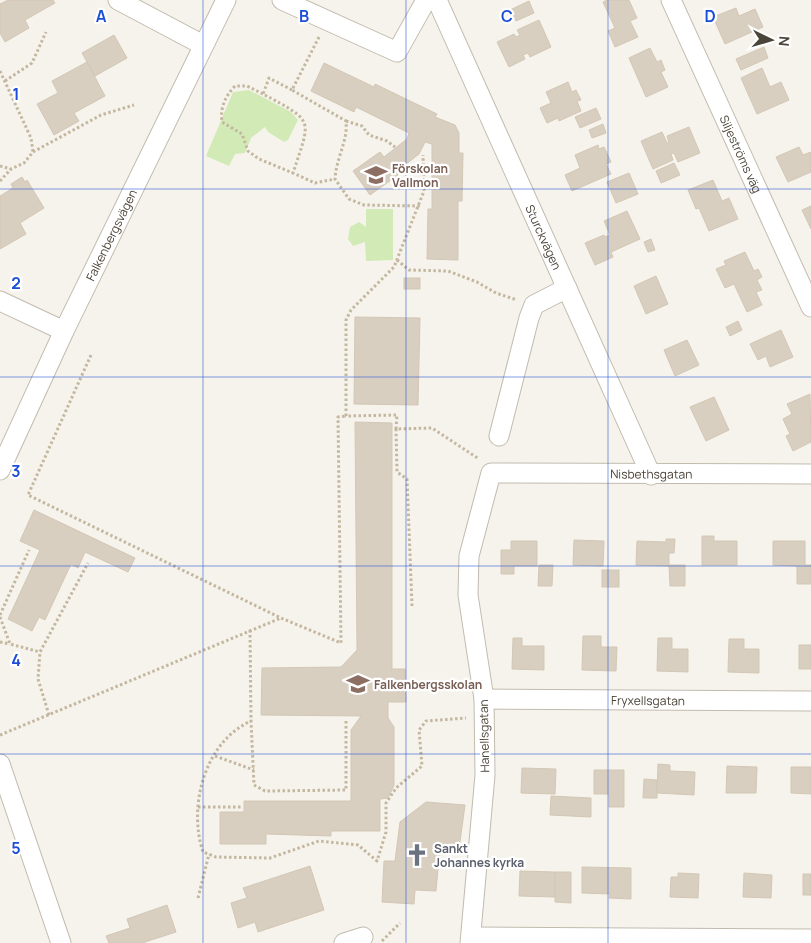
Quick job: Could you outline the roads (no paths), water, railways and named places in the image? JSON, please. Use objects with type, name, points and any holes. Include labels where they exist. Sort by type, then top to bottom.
[{"type":"street","points":[[118,0],[203,45]]},
{"type":"street","name":"Falkenbergsvägen","points":[[0,470],[64,331],[226,0]]},
{"type":"street","points":[[282,0],[397,52],[426,0]]},
{"type":"street","name":"Sturckvägen","points":[[437,0],[651,475]]},
{"type":"street","name":"Siljeströms väg","points":[[671,0],[811,307]]},
{"type":"street","points":[[499,436],[534,305],[567,288]]},
{"type":"street","points":[[0,300],[64,331]]},
{"type":"street","name":"Nisbethsgatan","points":[[489,468],[651,475],[811,474]]},
{"type":"street","name":"Hanellsgatan","points":[[471,940],[482,830],[485,775],[484,708],[468,595],[469,556],[489,468]]},
{"type":"street","name":"Fryxellsgatan","points":[[484,708],[811,701]]},
{"type":"street","points":[[0,764],[61,943]]},
{"type":"street","points":[[471,940],[811,939]]},
{"type":"street","points":[[344,943],[371,940]]},
{"type":"place","name":"Förskolan Vallmon","points":[[376,175]]},
{"type":"place","name":"Falkenbergsskolan","points":[[358,684]]},
{"type":"place","name":"Sankt Johannes kyrka","points":[[417,855]]}]
